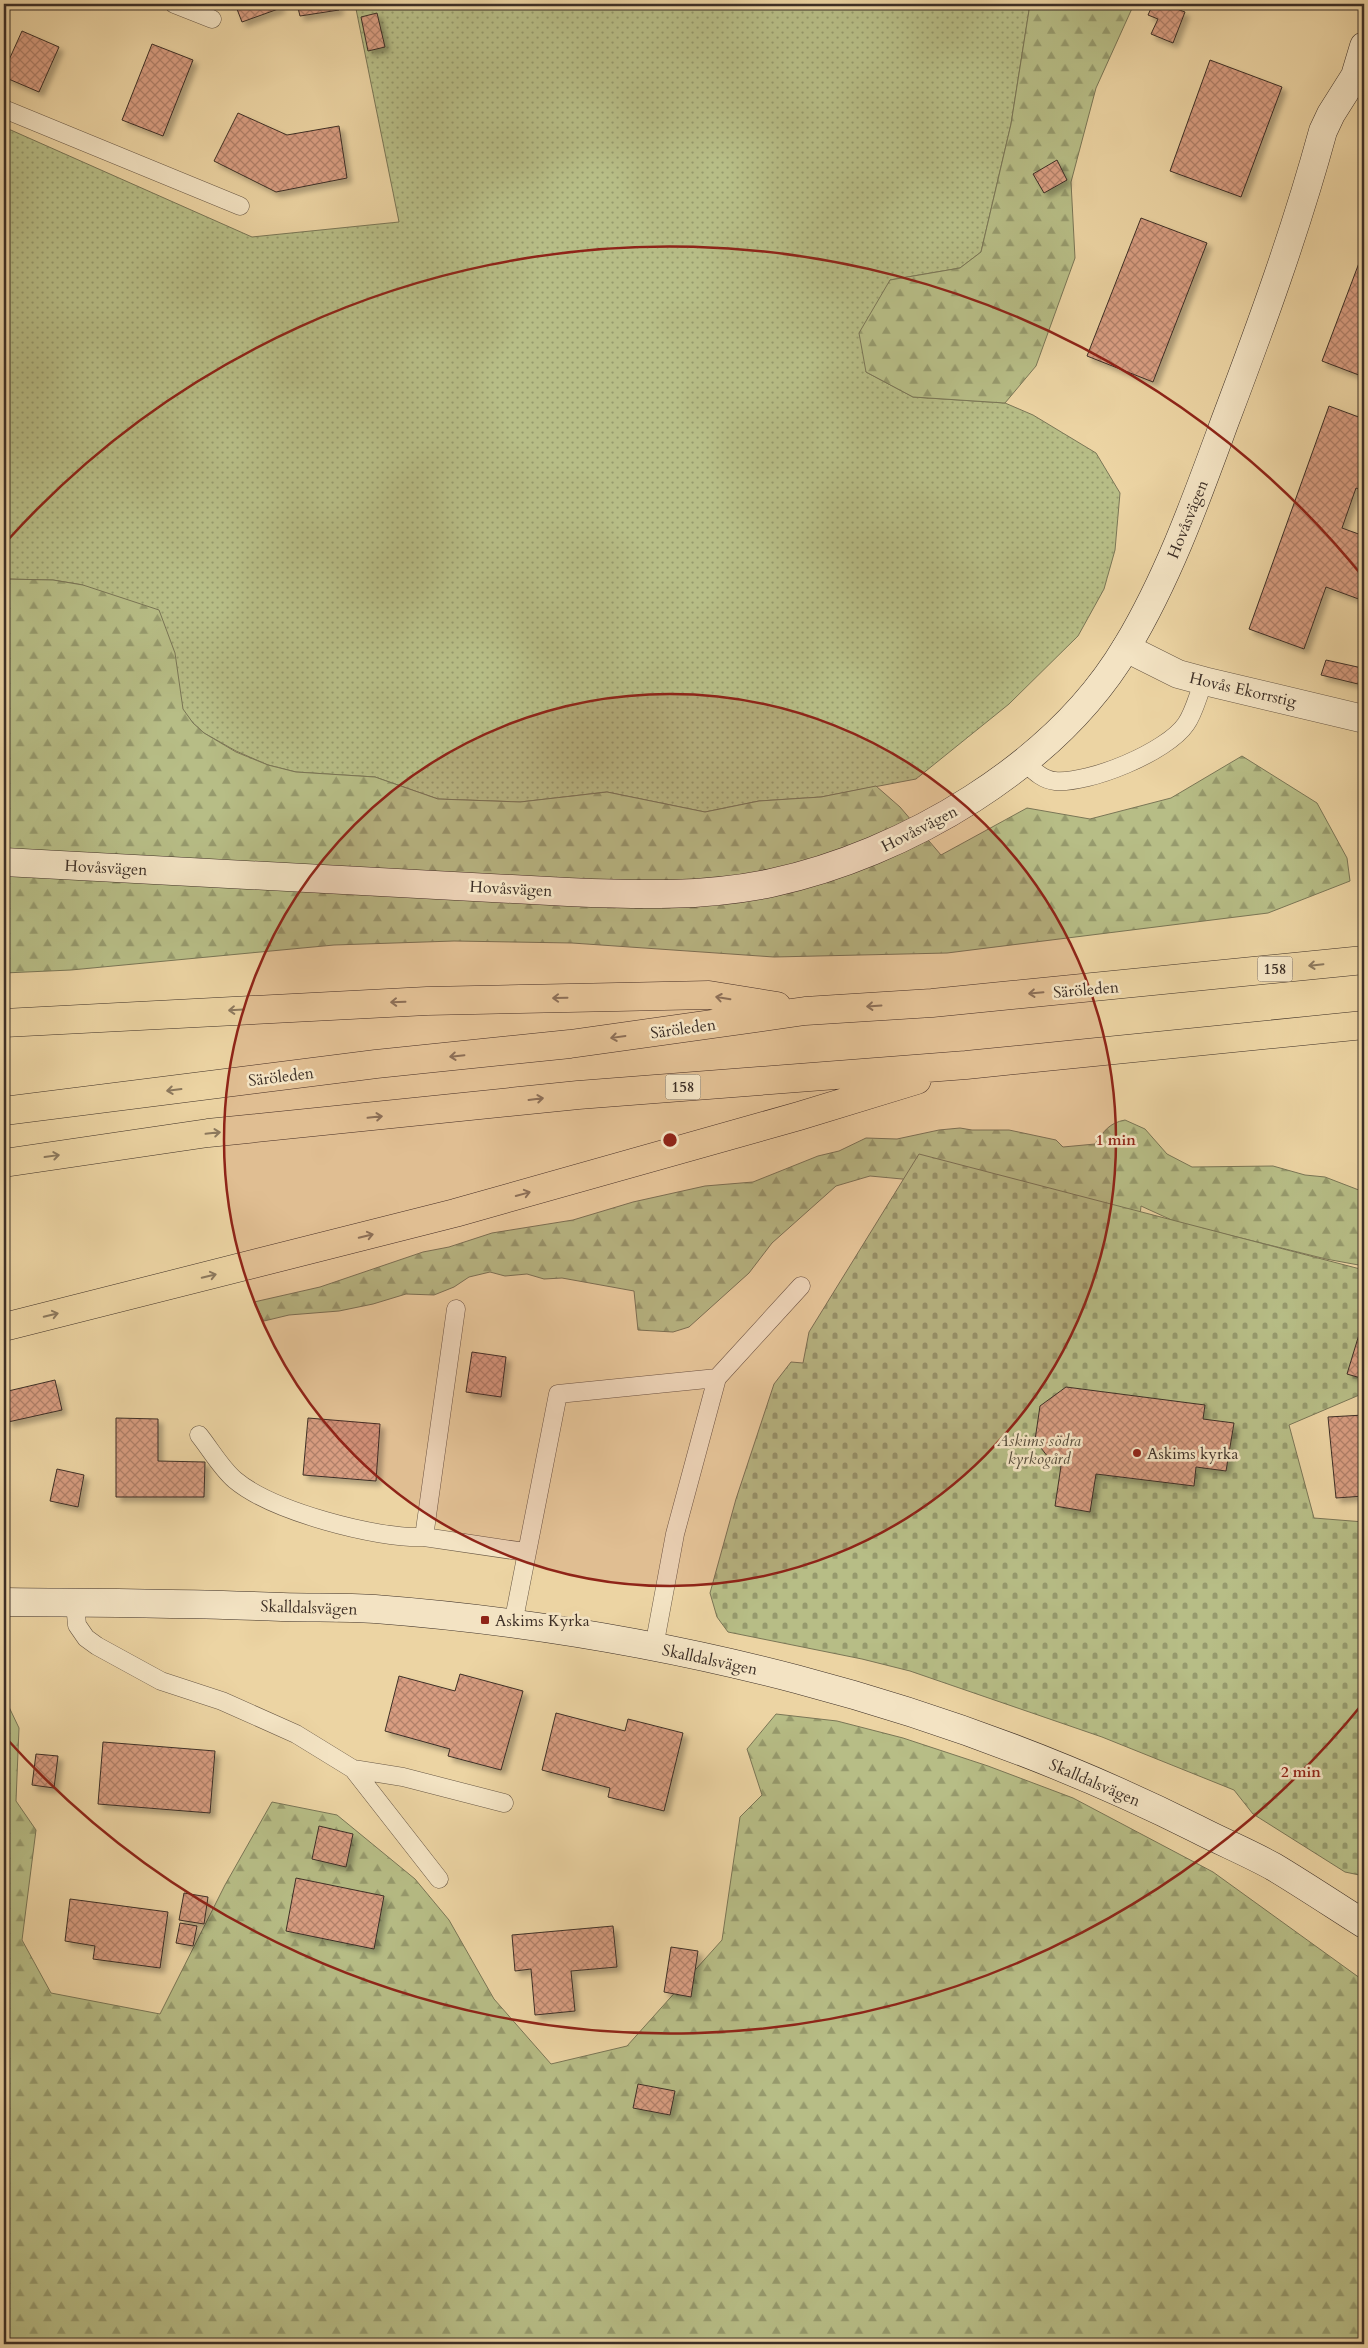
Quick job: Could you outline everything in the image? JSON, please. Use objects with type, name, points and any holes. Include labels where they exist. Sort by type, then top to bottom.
[{"type":"main road","name":"Säröleden","points":[[4,1112],[376,1064],[570,1044],[805,1011],[932,1003],[1364,960]]},
{"type":"main road","name":"158","points":[[4,1023],[318,1006],[617,997],[710,996],[805,1011]]},
{"type":"main road","name":"158","points":[[4,1163],[208,1133],[578,1094],[966,1065],[1364,1025]]},
{"type":"main road","name":"158","points":[[4,1327],[455,1213],[800,1116],[966,1065]]},
{"type":"street","name":"Hovåsvägen","points":[[4,862],[578,892],[647,895],[695,893],[771,883],[813,872],[888,846],[950,814],[1023,761],[1072,717],[1126,648],[1166,569],[1214,451],[1262,325],[1323,131],[1331,114],[1355,76],[1364,46]]},
{"type":"street","name":"Hovås Ekorrstig","points":[[1126,648],[1171,671],[1204,681],[1364,719]]},
{"type":"street","name":"Skalldalsvägen","points":[[4,1602],[193,1604],[372,1609],[513,1624],[601,1636],[754,1667],[849,1692],[1013,1747],[1139,1801],[1272,1866],[1364,1924]]},
{"type":"lane","points":[[174,4],[212,19]]},
{"type":"lane","points":[[4,109],[240,206]]},
{"type":"lane","points":[[1023,761],[1040,776],[1054,781],[1091,778],[1135,760],[1172,738],[1186,724],[1204,681]]},
{"type":"lane","points":[[654,1647],[675,1534],[717,1378],[801,1286]]},
{"type":"lane","points":[[424,1537],[456,1309]]},
{"type":"lane","points":[[513,1624],[525,1552],[558,1394],[717,1378]]},
{"type":"lane","points":[[199,1435],[235,1480],[254,1492],[278,1503],[330,1522],[372,1533],[409,1538],[424,1537],[525,1552]]},
{"type":"lane","points":[[75,1603],[77,1625],[86,1638],[97,1646],[162,1681],[222,1701],[296,1734],[353,1769],[439,1879]]},
{"type":"lane","points":[[353,1769],[403,1777],[504,1803]]},
{"type":"green space","points":[[355,4],[1030,4],[1011,124],[981,252],[960,268],[890,280],[866,372],[913,397],[1005,403],[1033,415],[1096,453],[1120,493],[1115,550],[1104,589],[1078,636],[1009,704],[916,779],[821,797],[759,801],[705,812],[607,792],[520,802],[438,799],[375,777],[296,772],[268,765],[236,751],[204,733],[193,723],[83,585],[53,580],[4,579],[4,127],[252,237],[399,222]]},
{"type":"green space","points":[[1030,4],[1134,4],[1096,88],[1071,182],[1075,258],[1036,366],[1005,403],[913,397],[866,372],[859,333],[890,280],[960,268],[981,252],[1011,124]]},
{"type":"green space","points":[[4,579],[53,580],[83,585],[159,610],[175,653],[183,709],[193,723],[204,733],[236,752],[268,765],[296,772],[375,777],[438,799],[520,802],[607,792],[705,812],[759,801],[821,797],[876,786],[900,807],[941,855],[1027,808],[1090,819],[1171,798],[1242,756],[1317,803],[1347,858],[1350,881],[1268,913],[947,953],[774,957],[572,943],[454,941],[334,945],[71,970],[4,973]]},
{"type":"green space","points":[[1125,1120],[1145,1129],[1167,1154],[1192,1167],[1273,1166],[1305,1175],[1325,1177],[1364,1192],[1364,1266],[1326,1259],[1176,1222],[1141,1206],[1136,1255],[945,1183],[870,1176],[836,1186],[772,1243],[749,1273],[689,1327],[673,1332],[638,1330],[634,1291],[562,1278],[544,1279],[527,1274],[505,1276],[490,1272],[469,1277],[454,1287],[434,1295],[406,1294],[373,1304],[339,1311],[289,1315],[264,1321],[254,1302],[320,1287],[423,1252],[449,1247],[492,1233],[573,1220],[633,1202],[705,1186],[753,1182],[818,1156],[839,1151],[866,1138],[897,1139],[939,1130],[960,1128],[972,1130],[1009,1130],[1056,1140],[1063,1147],[1095,1144],[1107,1128]]},
{"type":"green space","name":"Askims södra kyrkogård","points":[[919,1154],[1364,1270],[1364,1393],[1289,1425],[1314,1518],[1364,1522],[1364,1876],[1345,1872],[1253,1814],[1234,1790],[1102,1737],[910,1671],[862,1659],[728,1632],[717,1617],[710,1593],[736,1499],[774,1384],[791,1362],[803,1363],[809,1332]]},
{"type":"green space","points":[[4,1707],[9,1707],[19,1728],[16,1801],[36,1830],[22,1940],[51,1993],[160,2014],[225,1885],[272,1802],[337,1815],[415,1879],[449,1920],[494,1999],[551,2064],[627,2046],[722,1940],[740,1817],[762,1795],[747,1749],[776,1714],[837,1721],[903,1738],[988,1766],[1073,1798],[1213,1872],[1364,1981],[1364,2344],[4,2344]]},
{"type":"building","points":[[235,4],[279,4],[281,8],[242,22]]},
{"type":"building","points":[[297,4],[338,4],[339,10],[300,16]]},
{"type":"building","points":[[1153,4],[1164,4],[1185,12],[1173,43],[1151,34],[1158,19],[1148,15]]},
{"type":"building","points":[[377,13],[385,47],[368,51],[361,17]]},
{"type":"building","points":[[22,31],[59,47],[39,92],[4,77],[4,71]]},
{"type":"building","points":[[152,44],[193,60],[163,136],[122,120]]},
{"type":"building","points":[[1210,60],[1282,87],[1241,197],[1170,171]]},
{"type":"building","points":[[238,113],[287,135],[339,126],[347,178],[276,192],[214,161]]},
{"type":"building","points":[[1057,160],[1067,180],[1044,193],[1033,174]]},
{"type":"building","points":[[1141,218],[1207,243],[1153,382],[1087,356]]},
{"type":"building","points":[[1359,263],[1364,265],[1364,377],[1322,361]]},
{"type":"building","points":[[1329,406],[1364,419],[1364,491],[1356,488],[1342,528],[1364,536],[1364,601],[1326,587],[1304,649],[1249,629]]},
{"type":"building","points":[[1326,660],[1362,668],[1358,684],[1321,675]]},
{"type":"building","points":[[1361,1328],[1364,1329],[1364,1379],[1347,1374]]},
{"type":"building","points":[[472,1352],[506,1357],[501,1397],[466,1392]]},
{"type":"building","points":[[55,1380],[62,1410],[8,1422],[4,1404],[4,1392]]},
{"type":"building","name":"Askims kyrka","points":[[1066,1387],[1205,1405],[1203,1419],[1234,1423],[1226,1471],[1196,1467],[1194,1486],[1096,1474],[1090,1512],[1055,1506],[1061,1466],[1054,1465],[1035,1440],[1040,1406]]},
{"type":"building","points":[[1364,1415],[1364,1496],[1336,1498],[1328,1417]]},
{"type":"building","points":[[116,1418],[158,1419],[158,1461],[205,1462],[204,1497],[116,1497]]},
{"type":"building","points":[[308,1418],[380,1424],[376,1481],[303,1475]]},
{"type":"building","points":[[57,1469],[84,1475],[78,1507],[50,1501]]},
{"type":"building","points":[[460,1674],[523,1691],[501,1770],[448,1756],[450,1749],[385,1731],[399,1676],[455,1691]]},
{"type":"building","points":[[556,1713],[625,1731],[628,1719],[683,1733],[664,1811],[608,1797],[610,1788],[542,1770]]},
{"type":"building","points":[[103,1742],[215,1751],[210,1813],[98,1804]]},
{"type":"building","points":[[36,1754],[58,1756],[54,1788],[32,1785]]},
{"type":"building","points":[[319,1826],[353,1834],[346,1867],[312,1859]]},
{"type":"building","points":[[296,1878],[384,1896],[374,1949],[286,1931]]},
{"type":"building","points":[[184,1893],[208,1897],[204,1924],[179,1920]]},
{"type":"building","points":[[70,1899],[168,1912],[160,1968],[93,1959],[95,1946],[65,1941]]},
{"type":"building","points":[[180,1923],[197,1926],[193,1946],[176,1943]]},
{"type":"building","points":[[613,1926],[617,1967],[571,1971],[575,2011],[535,2015],[531,1969],[515,1971],[512,1935]]},
{"type":"building","points":[[671,1947],[698,1951],[691,1997],[664,1992]]},
{"type":"building","points":[[638,2084],[675,2091],[670,2115],[633,2108]]},
{"type":"place","name":"Askims kyrka","points":[[1137,1453]]},
{"type":"place","name":"Askims Kyrka","points":[[485,1620]]}]
